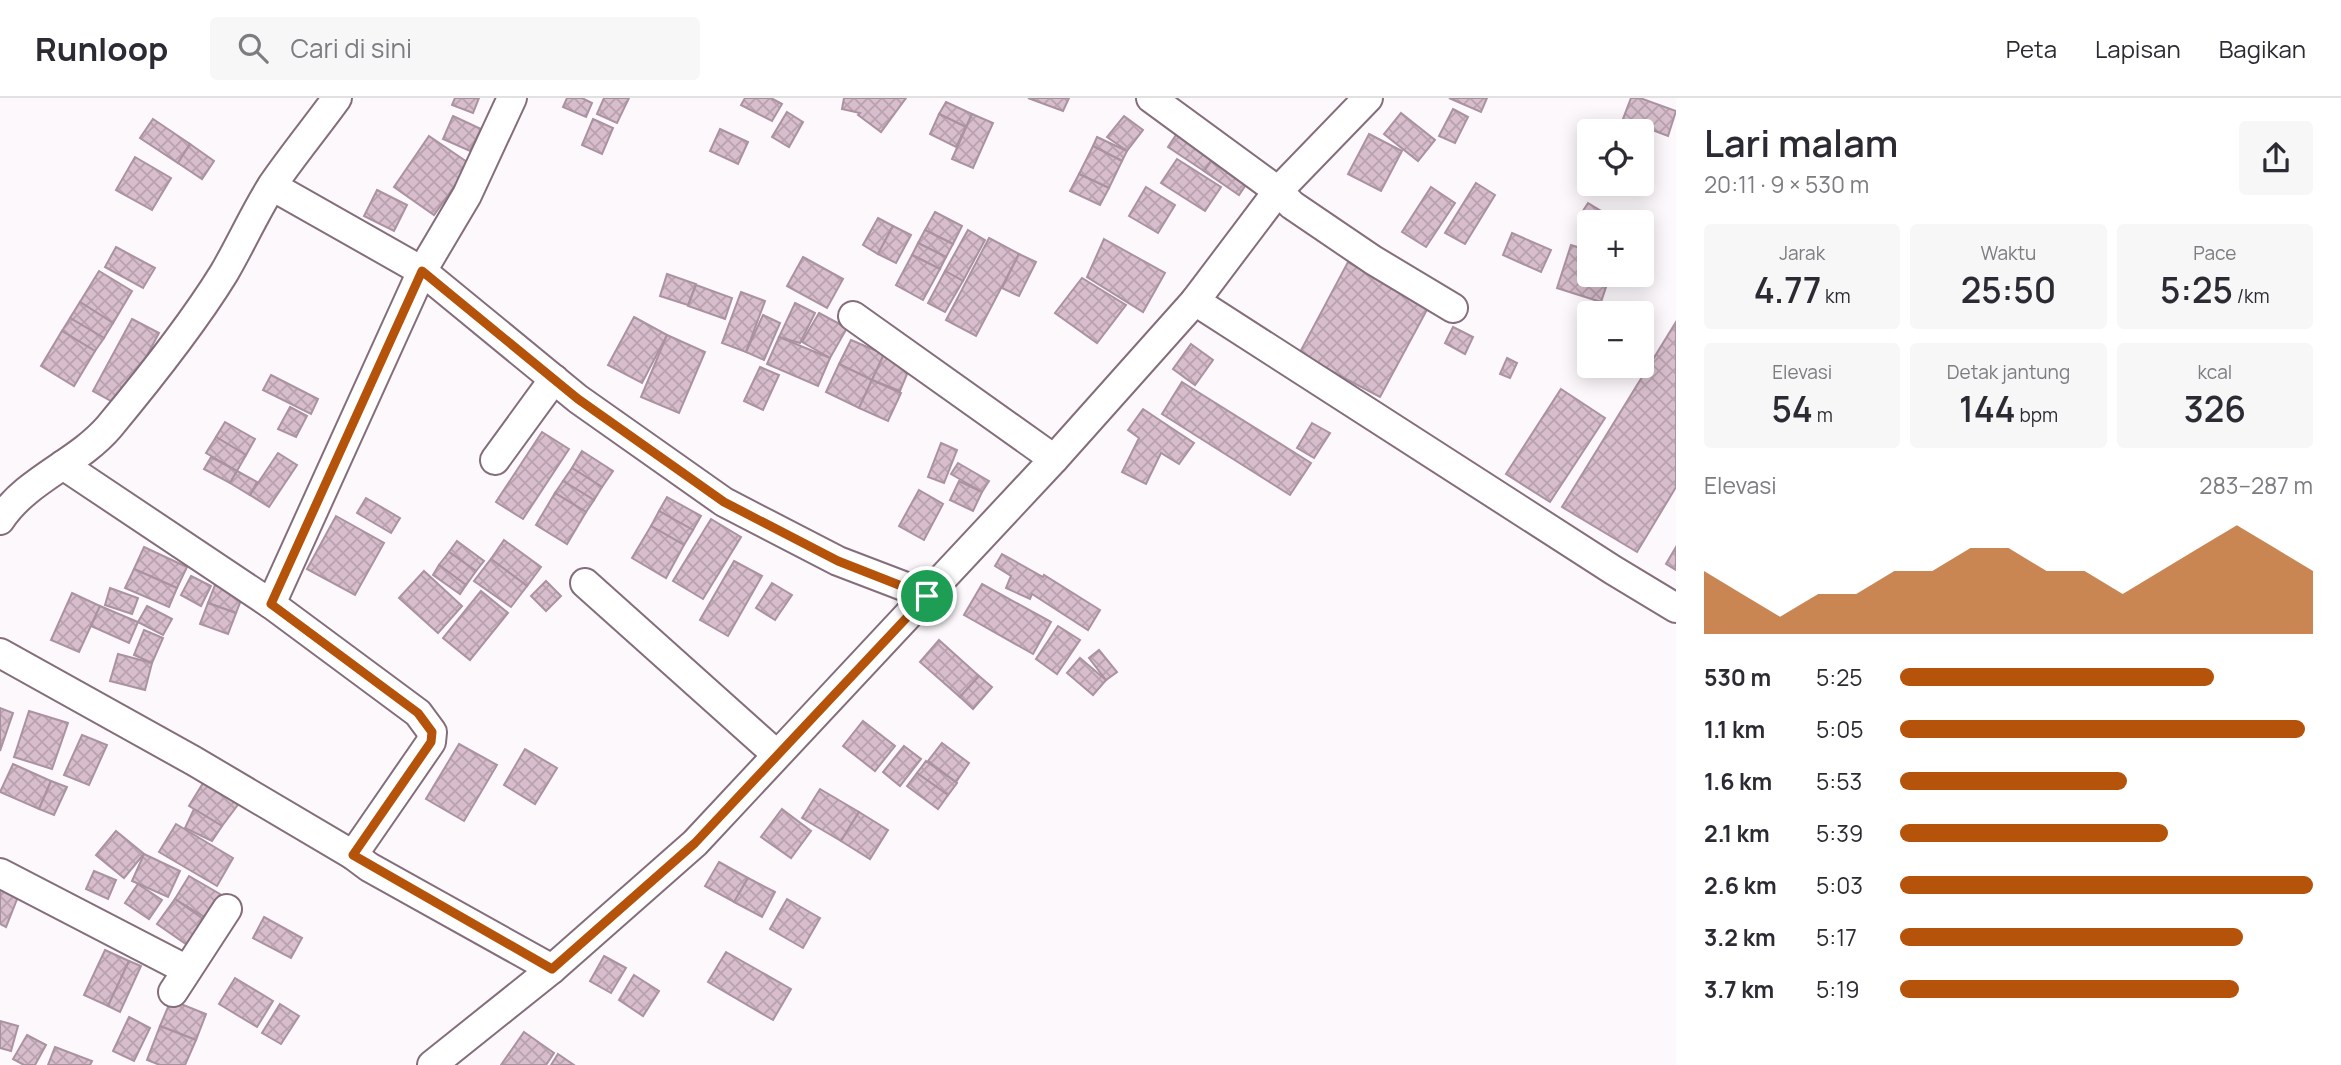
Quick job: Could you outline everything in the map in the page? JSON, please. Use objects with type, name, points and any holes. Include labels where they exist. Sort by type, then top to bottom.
[{"type":"street","points":[[0,520],[14,501],[31,486],[63,465],[106,430],[159,365],[223,274],[272,186],[337,98]]},
{"type":"street","points":[[271,604],[422,271],[467,195],[512,98]]},
{"type":"street","points":[[1151,98],[1278,191],[1292,205],[1361,252],[1453,308]]},
{"type":"street","points":[[432,1065],[552,969],[695,843],[1054,459],[1195,301],[1278,191],[1368,98]]},
{"type":"street","points":[[272,186],[422,271],[578,399],[724,502],[838,561],[927,596]]},
{"type":"street","points":[[1195,301],[1676,608]]},
{"type":"street","points":[[853,316],[1054,459]]},
{"type":"street","points":[[495,460],[554,379]]},
{"type":"street","points":[[63,465],[271,604],[418,713],[432,732],[431,742],[353,855]]},
{"type":"street","points":[[585,583],[776,754]]},
{"type":"street","points":[[0,653],[194,761],[552,969]]},
{"type":"street","points":[[0,873],[180,981],[227,909]]},
{"type":"building","points":[[455,98],[479,98],[473,113],[452,105]]},
{"type":"building","points":[[567,98],[582,98],[592,103],[586,117],[563,107]]},
{"type":"building","points":[[604,98],[629,98],[617,123],[597,114]]},
{"type":"building","points":[[745,98],[771,98],[782,104],[772,121],[741,105]]},
{"type":"building","points":[[844,98],[906,98],[881,132],[858,115],[860,113],[842,109]]},
{"type":"building","points":[[1028,98],[1069,98],[1063,111]]},
{"type":"building","points":[[1449,98],[1487,98],[1481,112]]},
{"type":"building","points":[[1631,98],[1640,98],[1676,111],[1668,136],[1654,131],[1654,119],[1623,119]]},
{"type":"building","points":[[946,102],[972,114],[966,127],[939,114]]},
{"type":"building","points":[[1453,109],[1468,117],[1455,143],[1439,136]]},
{"type":"building","points":[[787,112],[803,122],[789,147],[772,137]]},
{"type":"building","points":[[1401,113],[1435,140],[1418,161],[1384,134]]},
{"type":"building","points":[[939,114],[966,127],[956,147],[930,134]]},
{"type":"building","points":[[972,114],[993,123],[973,168],[952,159]]},
{"type":"building","points":[[453,116],[481,129],[470,151],[443,139]]},
{"type":"building","points":[[1124,116],[1143,130],[1127,151],[1107,137]]},
{"type":"building","points":[[153,119],[190,144],[178,163],[140,138]]},
{"type":"building","points":[[593,119],[613,128],[602,154],[582,145]]},
{"type":"building","points":[[1182,126],[1219,151],[1204,171],[1168,147]]},
{"type":"building","points":[[720,129],[748,142],[738,164],[710,151]]},
{"type":"building","points":[[1369,134],[1402,151],[1381,191],[1348,174]]},
{"type":"building","points":[[429,136],[470,164],[434,215],[394,187]]},
{"type":"building","points":[[1097,137],[1127,151],[1122,161],[1093,146]]},
{"type":"building","points":[[190,144],[214,161],[202,179],[178,163]]},
{"type":"building","points":[[1093,146],[1122,161],[1109,188],[1079,174]]},
{"type":"building","points":[[1219,151],[1253,174],[1239,195],[1204,171]]},
{"type":"building","points":[[135,157],[171,178],[152,210],[116,190]]},
{"type":"building","points":[[1177,159],[1221,187],[1205,211],[1161,183]]},
{"type":"building","points":[[1079,174],[1109,188],[1100,205],[1070,191]]},
{"type":"building","points":[[1476,183],[1495,195],[1465,244],[1445,233]]},
{"type":"building","points":[[1146,187],[1175,205],[1158,233],[1129,216]]},
{"type":"building","points":[[1431,187],[1455,203],[1426,247],[1402,232]]},
{"type":"building","points":[[377,190],[407,205],[394,231],[364,216]]},
{"type":"building","points":[[1588,203],[1600,210],[1584,210]]},
{"type":"building","points":[[935,212],[962,226],[953,244],[925,230]]},
{"type":"building","points":[[878,218],[893,226],[878,254],[863,245]]},
{"type":"building","points":[[893,226],[911,235],[896,263],[878,254]]},
{"type":"building","points":[[925,230],[953,244],[946,257],[918,243]]},
{"type":"building","points":[[968,230],[985,240],[963,281],[945,271]]},
{"type":"building","points":[[1512,233],[1551,250],[1541,272],[1503,255]]},
{"type":"building","points":[[989,238],[1019,254],[976,336],[946,320]]},
{"type":"building","points":[[1104,239],[1165,273],[1143,312],[1087,277]]},
{"type":"building","points":[[918,243],[946,257],[940,269],[912,255]]},
{"type":"building","points":[[1571,245],[1577,247],[1577,287],[1606,287],[1601,301],[1557,288]]},
{"type":"building","points":[[116,247],[155,268],[143,288],[105,267]]},
{"type":"building","points":[[1019,254],[1036,262],[1019,296],[1002,288]]},
{"type":"building","points":[[912,255],[940,269],[923,300],[896,285]]},
{"type":"building","points":[[803,257],[843,279],[827,308],[787,286]]},
{"type":"building","points":[[1348,262],[1429,306],[1380,397],[1299,354]]},
{"type":"building","points":[[99,271],[132,291],[113,323],[80,302]]},
{"type":"building","points":[[945,271],[963,281],[945,312],[928,303]]},
{"type":"building","points":[[667,274],[696,284],[688,305],[660,296]]},
{"type":"building","points":[[1082,278],[1126,305],[1097,343],[1055,313]]},
{"type":"building","points":[[696,285],[732,298],[725,319],[688,306]]},
{"type":"building","points":[[741,292],[765,301],[746,352],[722,343]]},
{"type":"building","points":[[80,302],[113,323],[104,338],[70,318]]},
{"type":"building","points":[[795,303],[815,313],[800,343],[779,337]]},
{"type":"building","points":[[819,313],[847,328],[830,358],[802,342]]},
{"type":"building","points":[[763,315],[780,323],[764,360],[746,352]]},
{"type":"building","points":[[634,317],[667,335],[642,383],[608,365]]},
{"type":"building","points":[[70,318],[104,338],[95,351],[62,331]]},
{"type":"building","points":[[132,319],[159,333],[120,406],[93,391]]},
{"type":"building","points":[[1676,322],[1676,487],[1637,552],[1562,507],[1641,378],[1654,378],[1654,358]]},
{"type":"building","points":[[1453,327],[1473,337],[1465,354],[1445,343]]},
{"type":"building","points":[[62,331],[95,351],[74,386],[41,366]]},
{"type":"building","points":[[667,335],[705,352],[679,413],[641,397]]},
{"type":"building","points":[[779,337],[830,358],[818,386],[767,364]]},
{"type":"building","points":[[851,340],[884,354],[872,380],[839,364]]},
{"type":"building","points":[[1191,344],[1213,360],[1195,385],[1173,369]]},
{"type":"building","points":[[884,354],[910,367],[900,391],[872,380]]},
{"type":"building","points":[[1507,358],[1517,363],[1510,378],[1500,374]]},
{"type":"building","points":[[839,364],[872,380],[859,408],[826,392]]},
{"type":"building","points":[[760,367],[779,375],[763,410],[744,401]]},
{"type":"building","points":[[271,375],[318,399],[311,414],[263,390]]},
{"type":"building","points":[[872,380],[901,393],[888,421],[859,408]]},
{"type":"building","points":[[1182,382],[1311,463],[1290,495],[1162,414]]},
{"type":"building","points":[[1561,389],[1605,418],[1550,502],[1506,474]]},
{"type":"building","points":[[290,407],[307,416],[296,437],[278,429]]},
{"type":"building","points":[[1143,409],[1194,443],[1179,464],[1161,453],[1146,484],[1122,472],[1139,438],[1128,430]]},
{"type":"building","points":[[225,422],[255,439],[246,455],[216,437]]},
{"type":"building","points":[[1312,423],[1330,433],[1314,458],[1297,448]]},
{"type":"building","points":[[542,432],[569,449],[523,519],[496,502]]},
{"type":"building","points":[[216,437],[246,455],[237,471],[206,453]]},
{"type":"building","points":[[941,443],[957,450],[944,483],[928,477]]},
{"type":"building","points":[[582,451],[613,471],[602,487],[572,468]]},
{"type":"building","points":[[278,453],[297,465],[269,507],[250,495]]},
{"type":"building","points":[[211,457],[237,471],[230,483],[204,469]]},
{"type":"building","points":[[958,463],[989,481],[982,492],[951,474]]},
{"type":"building","points":[[572,468],[602,487],[594,500],[563,481]]},
{"type":"building","points":[[237,471],[257,482],[250,495],[230,483]]},
{"type":"building","points":[[563,481],[594,500],[586,512],[555,493]]},
{"type":"building","points":[[959,481],[982,492],[973,511],[950,500]]},
{"type":"building","points":[[919,490],[943,504],[924,540],[899,526]]},
{"type":"building","points":[[555,493],[586,512],[567,544],[536,525]]},
{"type":"building","points":[[667,497],[701,516],[693,530],[659,511]]},
{"type":"building","points":[[366,498],[400,518],[391,533],[357,513]]},
{"type":"building","points":[[659,511],[693,530],[684,545],[651,526]]},
{"type":"building","points":[[336,516],[384,543],[355,595],[307,569]]},
{"type":"building","points":[[711,519],[741,537],[703,599],[673,581]]},
{"type":"building","points":[[651,526],[684,545],[666,578],[632,558]]},
{"type":"building","points":[[504,540],[541,567],[527,586],[491,559]]},
{"type":"building","points":[[457,541],[484,561],[476,571],[449,552]]},
{"type":"building","points":[[144,547],[187,567],[177,588],[134,569]]},
{"type":"building","points":[[1676,547],[1676,570],[1666,564]]},
{"type":"building","points":[[449,552],[476,571],[466,585],[439,565]]},
{"type":"building","points":[[1002,554],[1043,577],[1044,575],[1100,610],[1088,630],[1032,594],[1030,599],[1006,588],[1011,576],[995,566]]},
{"type":"building","points":[[491,559],[527,586],[511,607],[474,581]]},
{"type":"building","points":[[734,561],[762,576],[728,636],[700,620]]},
{"type":"building","points":[[439,565],[466,585],[460,594],[433,575]]},
{"type":"building","points":[[134,569],[177,588],[169,607],[125,588]]},
{"type":"building","points":[[424,571],[462,606],[438,633],[399,598]]},
{"type":"building","points":[[191,576],[211,586],[201,606],[181,595]]},
{"type":"building","points":[[546,581],[561,596],[546,611],[531,596]]},
{"type":"building","points":[[772,583],[792,595],[775,620],[756,608]]},
{"type":"building","points":[[982,584],[1051,622],[1033,654],[964,615]]},
{"type":"building","points":[[215,585],[243,595],[236,613],[208,603]]},
{"type":"building","points":[[110,588],[138,598],[132,614],[105,605]]},
{"type":"building","points":[[481,591],[508,613],[470,660],[443,638]]},
{"type":"building","points":[[72,593],[100,606],[79,652],[51,640]]},
{"type":"building","points":[[208,603],[236,613],[228,634],[200,624]]},
{"type":"building","points":[[100,606],[138,622],[129,643],[91,626]]},
{"type":"building","points":[[147,606],[172,619],[163,635],[138,622]]},
{"type":"building","points":[[1058,626],[1080,640],[1057,674],[1036,659]]},
{"type":"building","points":[[144,630],[163,638],[152,663],[134,655]]},
{"type":"building","points":[[939,640],[979,676],[960,697],[920,662]]},
{"type":"building","points":[[1099,650],[1117,672],[1106,680],[1089,658]]},
{"type":"building","points":[[118,654],[152,663],[145,690],[110,681]]},
{"type":"building","points":[[1080,658],[1106,680],[1093,695],[1067,673]]},
{"type":"building","points":[[979,676],[992,687],[973,709],[960,697]]},
{"type":"building","points":[[0,708],[13,713],[0,751]]},
{"type":"building","points":[[29,711],[68,723],[52,769],[14,757]]},
{"type":"building","points":[[863,721],[895,746],[875,771],[843,746]]},
{"type":"building","points":[[82,735],[107,745],[89,785],[64,775]]},
{"type":"building","points":[[942,743],[969,763],[956,782],[928,761]]},
{"type":"building","points":[[459,744],[497,765],[464,821],[426,799]]},
{"type":"building","points":[[904,746],[921,759],[900,786],[883,772]]},
{"type":"building","points":[[525,749],[557,768],[535,804],[504,785]]},
{"type":"building","points":[[926,761],[957,783],[948,795],[917,773]]},
{"type":"building","points":[[13,764],[51,781],[39,809],[0,792]]},
{"type":"building","points":[[917,773],[948,795],[938,809],[907,786]]},
{"type":"building","points":[[205,780],[240,802],[222,826],[189,806]]},
{"type":"building","points":[[51,781],[67,787],[54,815],[39,809]]},
{"type":"building","points":[[820,789],[859,812],[841,841],[802,818]]},
{"type":"building","points":[[194,809],[222,826],[212,841],[185,828]]},
{"type":"building","points":[[782,809],[811,831],[791,858],[761,837]]},
{"type":"building","points":[[859,812],[888,830],[870,859],[841,841]]},
{"type":"building","points":[[176,824],[233,858],[217,886],[159,852]]},
{"type":"building","points":[[116,831],[144,854],[124,878],[96,855]]},
{"type":"building","points":[[144,854],[180,871],[168,897],[132,881]]},
{"type":"building","points":[[719,862],[748,878],[734,902],[705,886]]},
{"type":"building","points":[[94,871],[116,880],[108,899],[86,889]]},
{"type":"building","points":[[189,876],[220,894],[206,918],[175,899]]},
{"type":"building","points":[[748,878],[775,892],[762,917],[734,902]]},
{"type":"building","points":[[0,881],[21,889],[6,927],[0,924]]},
{"type":"building","points":[[138,884],[162,900],[149,919],[125,903]]},
{"type":"building","points":[[175,899],[213,926],[196,951],[157,924]]},
{"type":"building","points":[[787,899],[820,918],[803,948],[770,929]]},
{"type":"building","points":[[264,917],[302,938],[291,958],[253,938]]},
{"type":"building","points":[[105,950],[129,961],[108,1006],[84,995]]},
{"type":"building","points":[[726,952],[791,989],[773,1020],[708,982]]},
{"type":"building","points":[[604,956],[626,968],[611,993],[590,981]]},
{"type":"building","points":[[129,961],[141,966],[120,1012],[108,1006]]},
{"type":"building","points":[[634,975],[659,991],[643,1016],[619,1000]]},
{"type":"building","points":[[235,978],[273,1001],[257,1027],[219,1004]]},
{"type":"building","points":[[171,1000],[206,1014],[196,1040],[160,1026]]},
{"type":"building","points":[[280,1004],[299,1016],[281,1044],[262,1033]]},
{"type":"building","points":[[129,1017],[150,1028],[134,1061],[113,1051]]},
{"type":"building","points":[[0,1021],[18,1026],[11,1051],[0,1048]]},
{"type":"building","points":[[160,1026],[196,1040],[185,1065],[160,1065],[147,1060]]},
{"type":"building","points":[[524,1032],[554,1053],[546,1065],[501,1065]]},
{"type":"building","points":[[27,1035],[46,1045],[35,1065],[24,1065],[13,1059]]},
{"type":"building","points":[[55,1047],[92,1061],[90,1065],[48,1065]]},
{"type":"building","points":[[558,1054],[574,1065],[551,1065]]},
{"type":"route","points":[[422,271],[578,399],[724,502],[838,561],[927,596],[695,843],[552,969],[369,867],[353,855],[431,742],[432,732],[418,713],[271,604],[422,271]]}]
